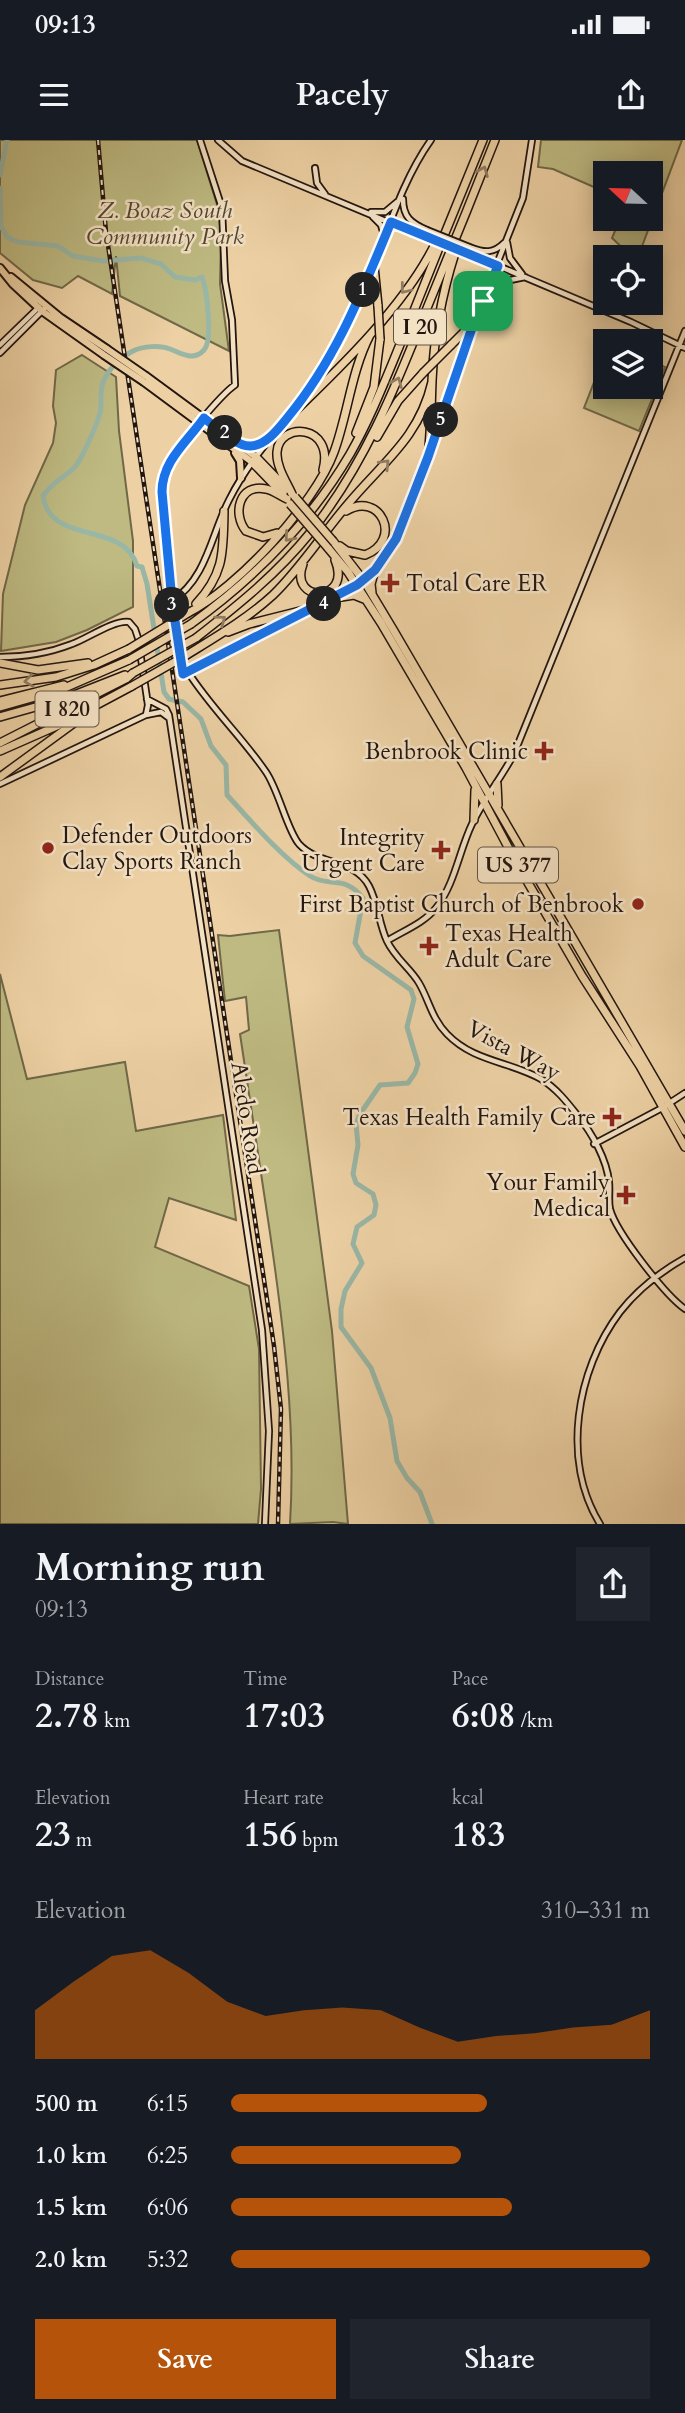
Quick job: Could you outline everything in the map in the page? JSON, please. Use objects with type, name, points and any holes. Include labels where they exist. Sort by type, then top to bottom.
[{"type":"highway","name":"I 20","points":[[0,707],[60,690],[130,660],[191,624],[234,591],[275,553],[331,483],[354,446],[376,402],[482,140]]},
{"type":"highway","name":"I 20","points":[[0,717],[64,699],[133,673],[196,638],[238,606],[303,541],[330,506],[365,452],[382,417],[495,140]]},
{"type":"highway","points":[[428,457],[432,382],[442,303],[452,262],[467,221],[468,208]]},
{"type":"highway","points":[[288,418],[370,335],[420,270],[447,218],[454,211]]},
{"type":"highway","points":[[331,483],[369,402],[378,367],[380,339],[374,266]]},
{"type":"highway","points":[[330,506],[335,504],[362,464],[398,401],[474,322]]},
{"type":"highway","points":[[0,685],[56,677],[129,649],[226,586],[284,529],[314,490],[334,453],[359,359],[370,335]]},
{"type":"highway","points":[[0,751],[102,703],[185,656],[249,615],[273,595],[339,515],[408,438],[421,417],[432,382]]},
{"type":"highway","points":[[291,498],[277,454],[280,442],[296,432],[310,432],[324,448],[323,469],[314,490]]},
{"type":"highway","name":"US 377","points":[[254,460],[331,545],[372,602],[478,784],[489,796],[497,818],[582,976],[665,1106],[685,1147]]},
{"type":"highway","points":[[284,529],[269,536],[252,535],[242,526],[238,507],[244,496],[255,489],[268,489],[291,498]]},
{"type":"highway","points":[[331,545],[365,555],[380,547],[386,531],[382,517],[372,508],[357,506],[339,515]]},
{"type":"highway","points":[[188,613],[211,588],[220,571],[224,511]]},
{"type":"highway","points":[[307,555],[301,571],[301,581],[310,591],[322,594],[334,587],[338,579],[339,571],[331,545]]},
{"type":"highway","points":[[335,598],[354,595],[372,602],[371,590],[375,570]]},
{"type":"highway","points":[[208,642],[235,628],[320,606]]},
{"type":"highway","points":[[0,663],[27,669],[49,669],[103,660]]},
{"type":"highway","name":"I 820","points":[[0,743],[133,673]]},
{"type":"highway","name":"I 820","points":[[0,701],[69,685]]},
{"type":"highway","points":[[0,777],[102,703]]},
{"type":"highway","points":[[498,782],[497,818],[475,819],[478,784],[498,782]]},
{"type":"highway","name":"US 377","points":[[478,784],[484,804],[497,818]]},
{"type":"highway","name":"US 377","points":[[665,1106],[685,1131]]},
{"type":"main road","name":"US 377","points":[[2,270],[13,284],[42,307],[254,460]]},
{"type":"main road","points":[[230,442],[250,446],[272,436]]},
{"type":"main road","points":[[230,442],[240,461],[241,478]]},
{"type":"street","points":[[200,140],[222,208],[225,281],[232,320],[235,385],[223,394],[169,462],[162,478],[172,601],[186,673],[360,583],[375,570],[395,541],[428,457],[474,322],[523,198],[532,140]]},
{"type":"street","points":[[218,140],[242,161],[526,277],[682,347]]},
{"type":"street","points":[[172,601],[186,592],[194,582],[241,478],[288,418],[334,352],[418,161],[431,140]]},
{"type":"street","points":[[315,168],[317,183],[328,197]]},
{"type":"street","points":[[366,212],[389,210],[403,194]]},
{"type":"street","points":[[403,194],[406,216],[412,223],[427,230],[481,251],[497,249],[508,240]]},
{"type":"street","points":[[366,212],[381,225],[383,242]]},
{"type":"street","points":[[508,240],[510,258],[526,277]]},
{"type":"street","points":[[483,301],[501,282],[526,277]]},
{"type":"street","points":[[0,345],[42,307]]},
{"type":"street","points":[[0,353],[42,307]]},
{"type":"street","points":[[387,941],[427,917],[436,908],[452,880],[475,819],[522,736],[682,347],[685,331]]},
{"type":"street","points":[[0,657],[55,650],[120,622],[129,622],[137,634],[147,699],[146,715]]},
{"type":"street","name":"Vista Way","points":[[186,673],[267,773],[298,842],[311,854],[323,860],[354,868],[368,885],[387,941],[394,954],[420,985],[434,1017],[447,1034],[482,1058],[526,1072],[555,1088],[587,1128],[608,1174],[609,1205],[613,1216],[653,1278],[685,1310]]},
{"type":"street","points":[[147,699],[166,709],[169,719]]},
{"type":"street","points":[[0,784],[146,715],[161,712],[169,719]]},
{"type":"street","name":"Aledo Road","points":[[169,719],[262,1330],[269,1431],[265,1524]]},
{"type":"street","points":[[594,1144],[685,1093]]},
{"type":"street","points":[[600,1524],[589,1506],[579,1474],[577,1436],[582,1399],[594,1360],[609,1329],[628,1303],[653,1278],[685,1258]]},
{"type":"green space","name":"Z. Boaz South Community Park","points":[[0,140],[197,140],[219,211],[220,284],[229,351],[120,296],[116,256],[112,294],[78,276],[62,288],[33,280],[0,253]]},
{"type":"green space","points":[[541,140],[682,140],[663,191],[663,161],[593,161],[593,187],[553,169],[538,167]]},
{"type":"green space","points":[[615,231],[648,231],[643,245],[619,245],[612,238]]},
{"type":"green space","points":[[82,355],[116,377],[119,431],[133,541],[133,607],[56,642],[1,651],[3,594],[25,505],[53,443],[56,423],[53,406],[56,370]]},
{"type":"green space","points":[[593,385],[593,399],[652,399],[639,431],[584,408]]},
{"type":"green space","points":[[279,930],[332,1331],[348,1524],[290,1524],[288,1378],[275,1269],[240,1034],[249,1030],[246,997],[225,1001],[218,935]]},
{"type":"green space","points":[[0,974],[27,1079],[125,1062],[136,1131],[223,1115],[236,1220],[169,1198],[155,1247],[249,1286],[259,1349],[261,1489],[258,1524],[0,1524]]},
{"type":"waterway","points":[[0,175],[7,140]]},
{"type":"waterway","points":[[0,188],[1,226],[7,237],[18,242],[58,246],[73,256],[104,261],[141,258],[161,264],[175,277],[195,280],[202,277],[209,326],[204,350],[191,356],[166,348],[146,347],[133,351],[118,361],[104,380],[100,413],[75,467],[43,496],[49,511],[59,522],[118,543],[130,552],[137,566],[142,567],[164,692],[169,699],[183,702],[201,719],[211,746],[226,765],[227,795],[266,838],[299,868],[317,879],[349,886],[363,898],[355,943],[363,956],[411,990],[414,999],[407,1027],[418,1064],[415,1073],[408,1083],[380,1085],[356,1124],[358,1145],[353,1174],[356,1183],[373,1194],[376,1205],[374,1215],[357,1227],[353,1244],[362,1263],[345,1291],[341,1327],[371,1368],[390,1418],[397,1461],[420,1492],[432,1524]]},
{"type":"railway","points":[[98,140],[106,232],[274,1346],[281,1409],[278,1524]]},
{"type":"place","name":"Total Care ER","points":[[390,583]]},
{"type":"place","name":"Benbrook Clinic","points":[[544,751]]},
{"type":"place","name":"Defender Outdoors Clay Sports Ranch","points":[[48,848]]},
{"type":"place","name":"Integrity Urgent Care","points":[[441,850]]},
{"type":"place","name":"First Baptist Church of Benbrook","points":[[638,904]]},
{"type":"place","name":"Texas Health Adult Care","points":[[429,946]]},
{"type":"place","name":"Texas Health Family Care","points":[[612,1117]]},
{"type":"place","name":"Your Family Medical","points":[[626,1195]]},
{"type":"route","points":[[391,222],[498,266],[483,301],[396,539],[375,570],[364,581],[335,598],[183,674],[172,601],[162,478],[173,457],[204,418],[230,438],[247,446],[272,436],[312,386],[334,352],[391,222]]}]
